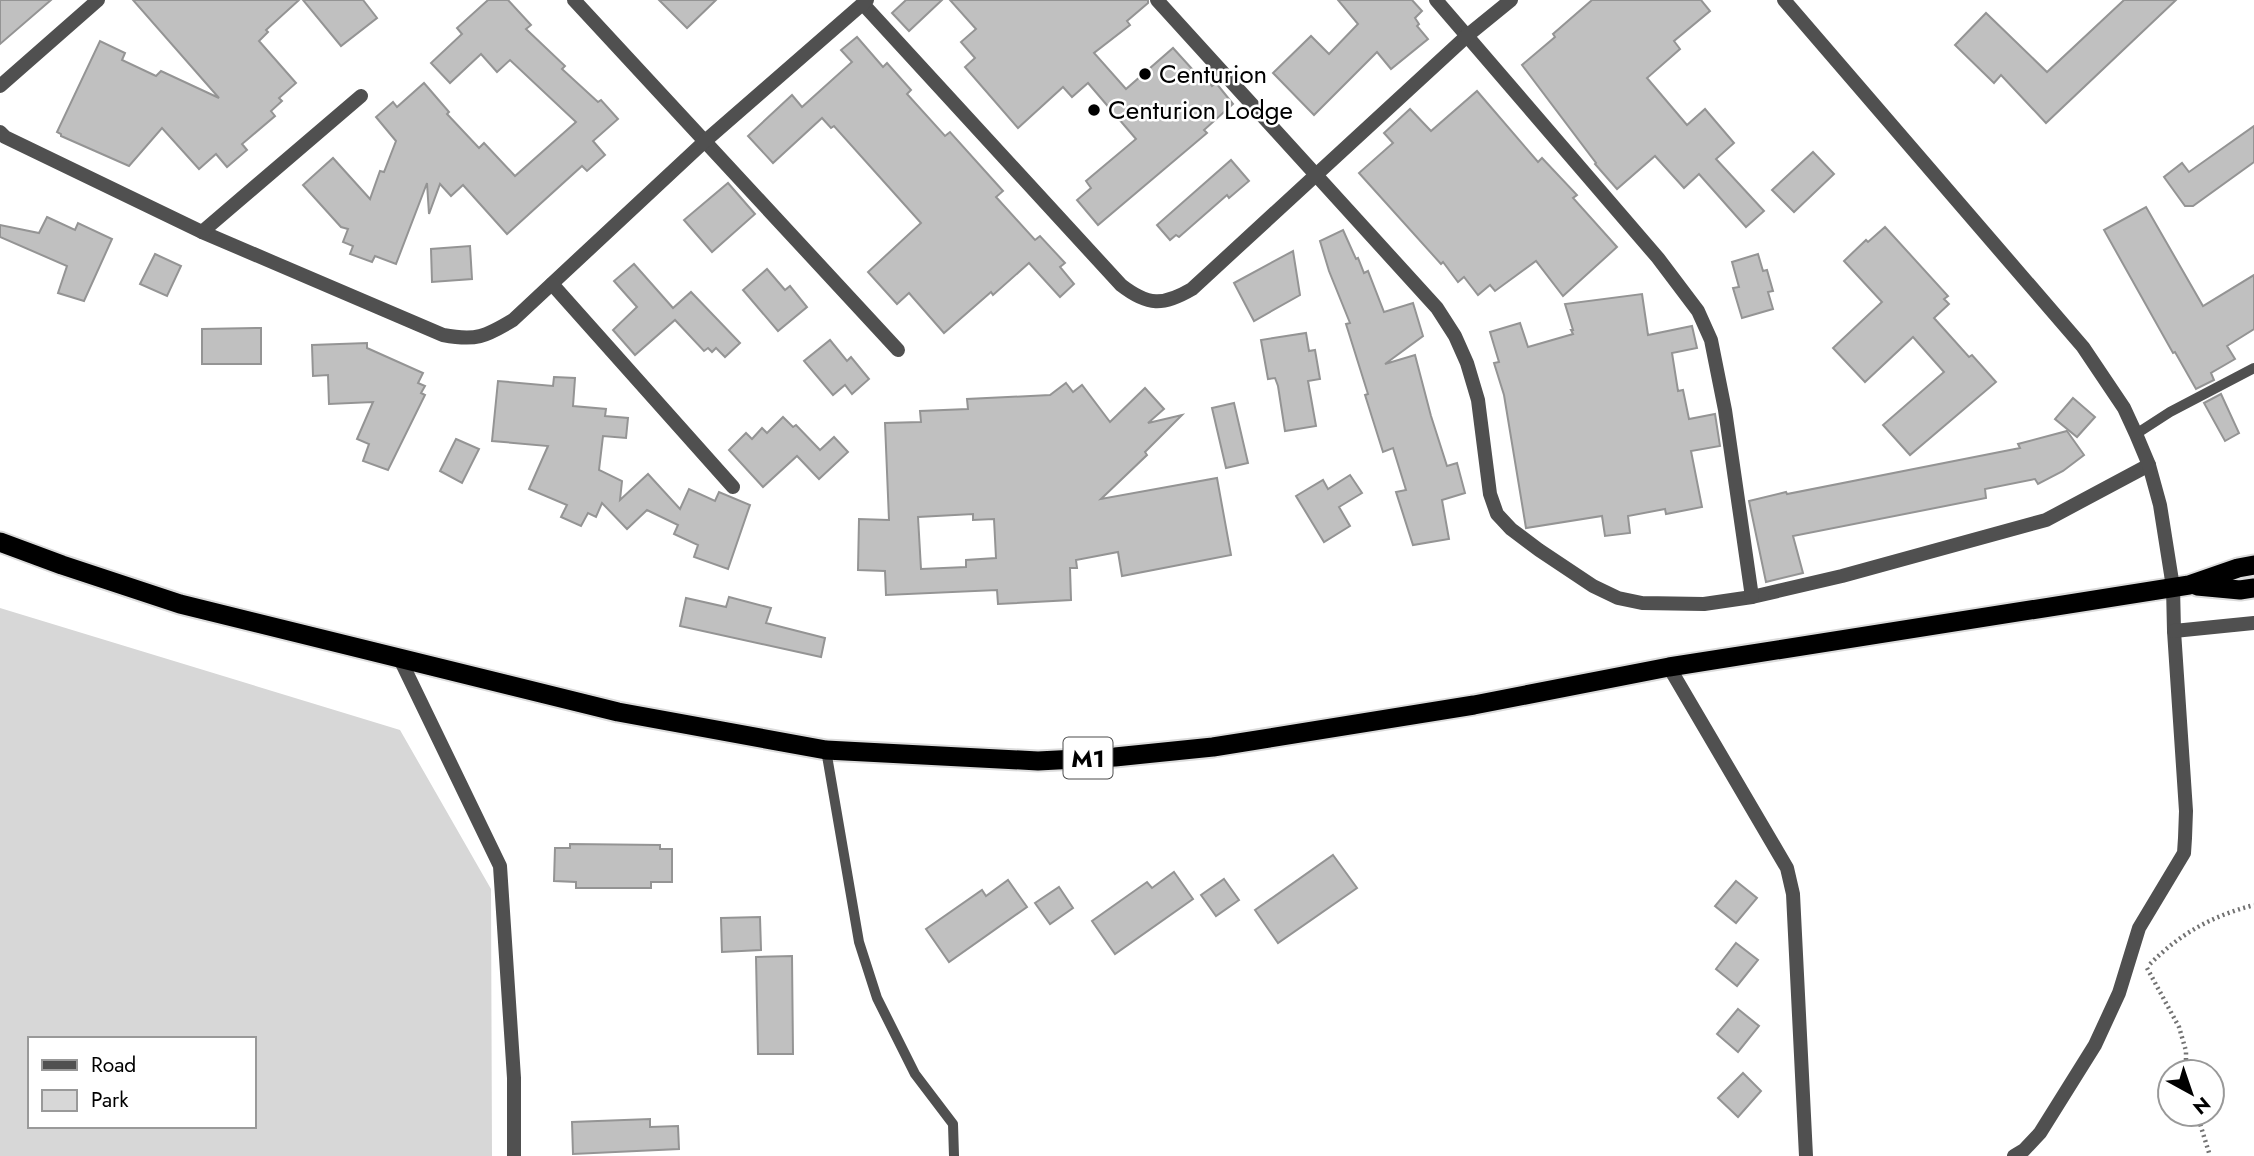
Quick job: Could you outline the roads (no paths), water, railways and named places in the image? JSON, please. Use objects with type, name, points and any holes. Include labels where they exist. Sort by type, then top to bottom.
[{"type":"highway","name":"M1","points":[[0,542],[180,604],[618,712],[826,750],[956,759],[1038,761],[1115,757],[1226,745],[1474,705],[1669,667],[2181,586],[2254,565]]},
{"type":"highway","name":"M1","points":[[2181,586],[2240,590],[2254,588]]},
{"type":"street","points":[[0,86],[98,0]]},
{"type":"street","points":[[574,0],[898,351]]},
{"type":"street","points":[[1157,0],[1437,308],[1455,336],[1467,363],[1478,400],[1490,494],[1497,514],[1511,529],[1593,586],[1618,597],[1643,603],[1704,604],[1752,597],[1842,576],[2046,520],[2149,465]]},
{"type":"street","points":[[1436,0],[1658,258],[1698,311],[1711,340],[1723,400],[1752,597]]},
{"type":"street","points":[[0,132],[5,137],[202,232],[443,335],[466,339],[491,333],[513,320],[704,142],[865,2],[1122,285],[1137,297],[1156,302],[1174,299],[1192,289],[1468,35],[1511,0]]},
{"type":"street","points":[[1784,0],[2074,336],[2106,379],[2149,465],[2181,586],[2174,631],[2186,811],[2184,853],[2139,928],[2119,993],[2095,1045],[2040,1133],[2024,1150],[2014,1156]]},
{"type":"street","points":[[202,232],[361,96]]},
{"type":"street","points":[[552,284],[733,487]]},
{"type":"street","points":[[2174,631],[2254,623]]},
{"type":"street","points":[[399,657],[500,866],[514,1078],[514,1156]]},
{"type":"street","points":[[1669,667],[1787,868],[1793,894],[1806,1156]]},
{"type":"lane","points":[[2136,435],[2169,412],[2254,368]]},
{"type":"lane","points":[[826,750],[859,942],[877,998],[915,1074],[953,1124],[954,1156]]},
{"type":"place","name":"Centurion","points":[[1145,74]]},
{"type":"place","name":"Centurion Lodge","points":[[1094,110]]}]
